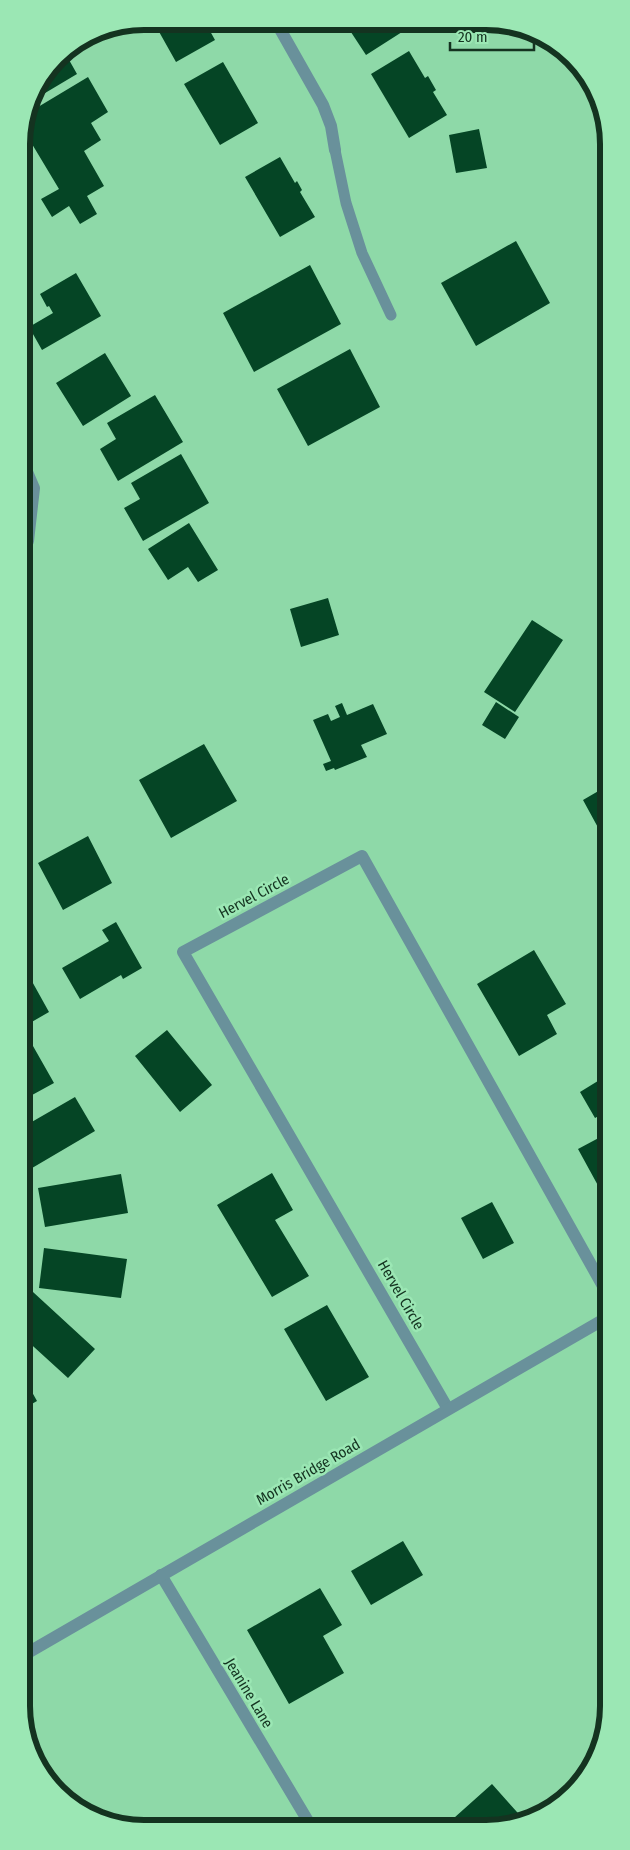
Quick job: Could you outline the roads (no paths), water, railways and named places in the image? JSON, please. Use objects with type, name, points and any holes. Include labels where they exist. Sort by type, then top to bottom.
[{"type":"street","points":[[281,30],[323,105],[331,126],[335,150]]},
{"type":"street","points":[[30,479],[34,488],[30,523]]},
{"type":"street","name":"Hervel Circle","points":[[448,1409],[183,952],[362,856],[600,1281]]},
{"type":"street","name":"Morris Bridge Road","points":[[30,1651],[600,1322]]},
{"type":"street","name":"Jeanine Lane","points":[[161,1575],[307,1820]]},
{"type":"lane","points":[[335,150],[346,203],[362,253],[391,316]]}]
